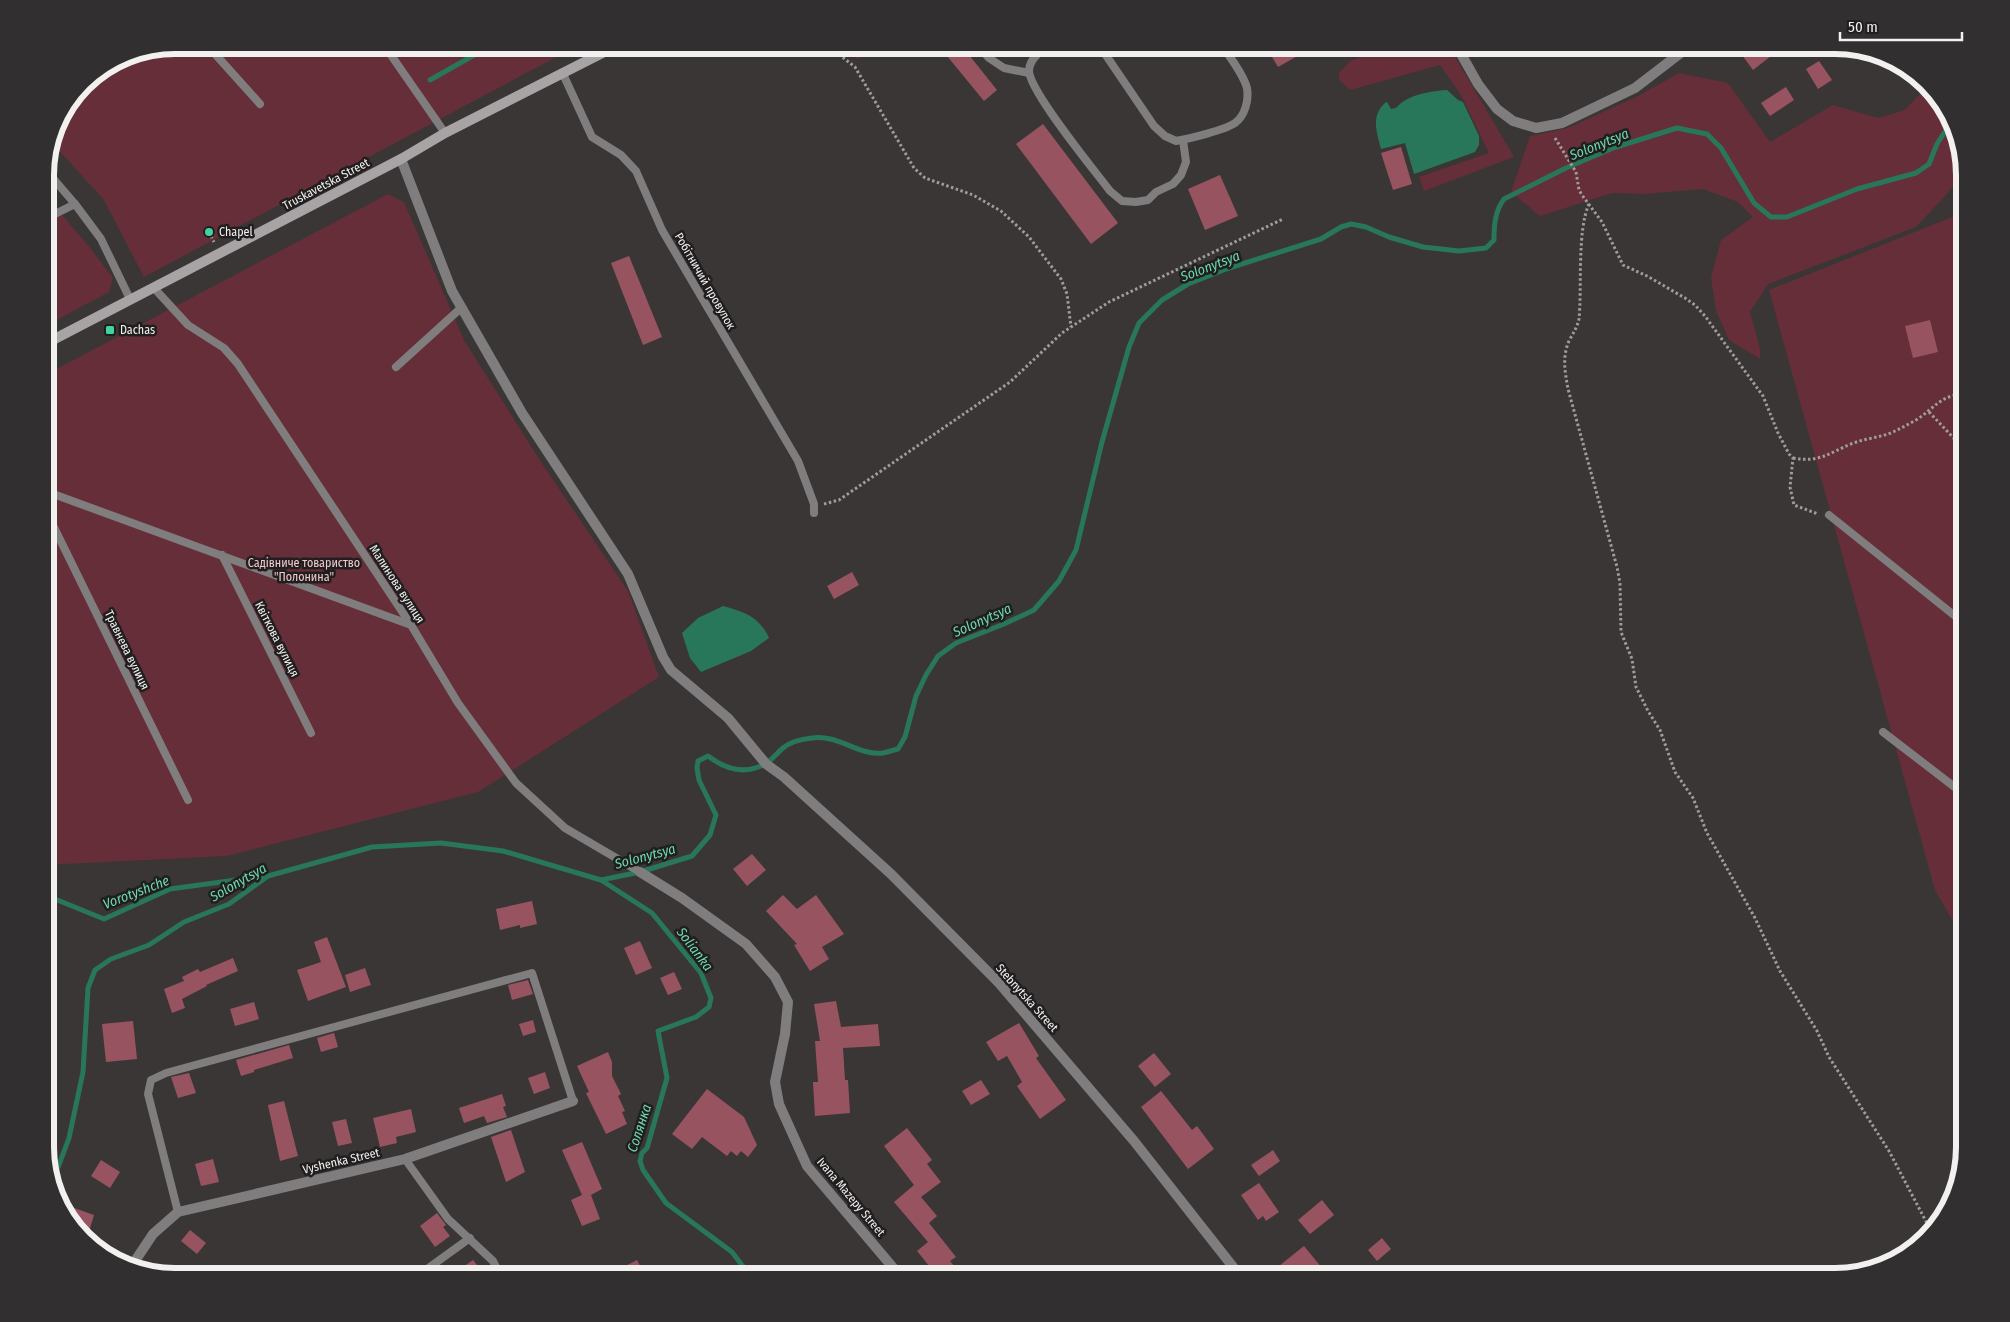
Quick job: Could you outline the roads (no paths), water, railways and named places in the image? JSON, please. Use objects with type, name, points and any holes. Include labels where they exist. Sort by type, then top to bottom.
[{"type":"street","name":"Truskavetska Street","points":[[54,339],[401,158],[445,133],[601,54]]},
{"type":"street","points":[[1461,54],[1478,84],[1497,109],[1513,121],[1536,128],[1562,123],[1635,88],[1679,54]]},
{"type":"street","name":"Stebnytska Street","points":[[401,158],[452,291],[522,413],[628,574],[663,657],[671,670],[728,718],[766,764],[891,874],[998,983],[1134,1141],[1233,1268]]},
{"type":"street","name":"Ivana Mazepy Street","points":[[640,872],[682,898],[746,944],[775,977],[788,1002],[785,1034],[775,1082],[779,1104],[807,1166],[893,1268]]},
{"type":"street","name":"Vyshenka Street","points":[[135,1261],[153,1234],[178,1212],[405,1159],[573,1101]]},
{"type":"lane","points":[[215,54],[260,104]]},
{"type":"lane","points":[[390,54],[445,133]]},
{"type":"lane","points":[[985,54],[1004,68],[1029,72]]},
{"type":"lane","points":[[1037,54],[1031,63],[1029,72],[1048,111],[1110,191],[1122,201],[1136,202],[1148,200],[1156,192],[1173,184],[1181,176],[1186,162],[1183,140]]},
{"type":"lane","points":[[1106,54],[1154,126],[1165,136],[1176,141],[1235,123],[1244,111],[1247,102],[1247,90],[1243,79],[1228,54]]},
{"type":"lane","name":"Робітничий провулок","points":[[563,74],[592,137],[621,155],[636,170],[662,230],[798,461],[814,504],[814,513]]},
{"type":"lane","points":[[54,180],[102,238],[130,299]]},
{"type":"lane","points":[[54,215],[75,204]]},
{"type":"lane","name":"Малинова вулиця","points":[[154,288],[188,325],[224,348],[238,364],[411,625],[458,703],[516,783],[564,828],[640,872]]},
{"type":"lane","points":[[396,367],[462,308]]},
{"type":"lane","points":[[54,494],[411,625]]},
{"type":"lane","points":[[1829,515],[1956,617]]},
{"type":"lane","name":"Травнева вулиця","points":[[54,527],[188,800]]},
{"type":"lane","name":"Квіткова вулиця","points":[[222,555],[312,733]]},
{"type":"lane","points":[[1883,732],[1956,788]]},
{"type":"lane","points":[[178,1212],[148,1094],[151,1080],[166,1073],[532,973],[573,1101]]},
{"type":"lane","points":[[405,1159],[448,1219],[493,1261],[497,1268]]},
{"type":"lane","points":[[428,1268],[470,1238]]},
{"type":"waterway","points":[[430,80],[476,54]]},
{"type":"waterway","name":"Solonytsya","points":[[56,1172],[69,1138],[83,1072],[88,988],[95,970],[111,959],[149,945],[184,922],[229,904],[268,876],[372,847],[441,843],[503,851],[601,880],[640,872],[692,856],[710,835],[716,815],[699,780],[697,768],[698,761],[708,756],[728,767],[743,770],[765,764],[786,746],[808,738],[831,739],[874,753],[898,749],[905,737],[916,696],[938,656],[956,643],[1034,610],[1059,581],[1076,550],[1102,442],[1129,347],[1139,323],[1162,300],[1188,284],[1226,269],[1321,239],[1341,227],[1351,224],[1366,227],[1389,237],[1423,247],[1459,251],[1486,248],[1494,240],[1496,218],[1504,199],[1566,168],[1613,148],[1677,128],[1707,134],[1721,148],[1754,203],[1771,217],[1787,217],[1857,189],[1916,173],[1929,164],[1937,144],[1947,128]]},
{"type":"waterway","name":"Vorotyshche","points":[[54,899],[104,919],[170,889],[265,876]]},
{"type":"waterway","name":"Солянка","points":[[601,880],[652,913],[701,973],[711,998],[709,1007],[696,1017],[658,1031],[667,1078],[647,1148],[642,1153],[640,1161],[643,1170],[666,1203],[732,1252],[744,1268]]},
{"type":"place","name":"Chapel","points":[[209,232]]},
{"type":"place","name":"Dachas","points":[[110,330]]},
{"type":"park label","name":"Садівниче товариство \"Полонина\"","points":[[304,570]]},
{"type":"water label","name":"Solianka","points":[[695,949]]}]
